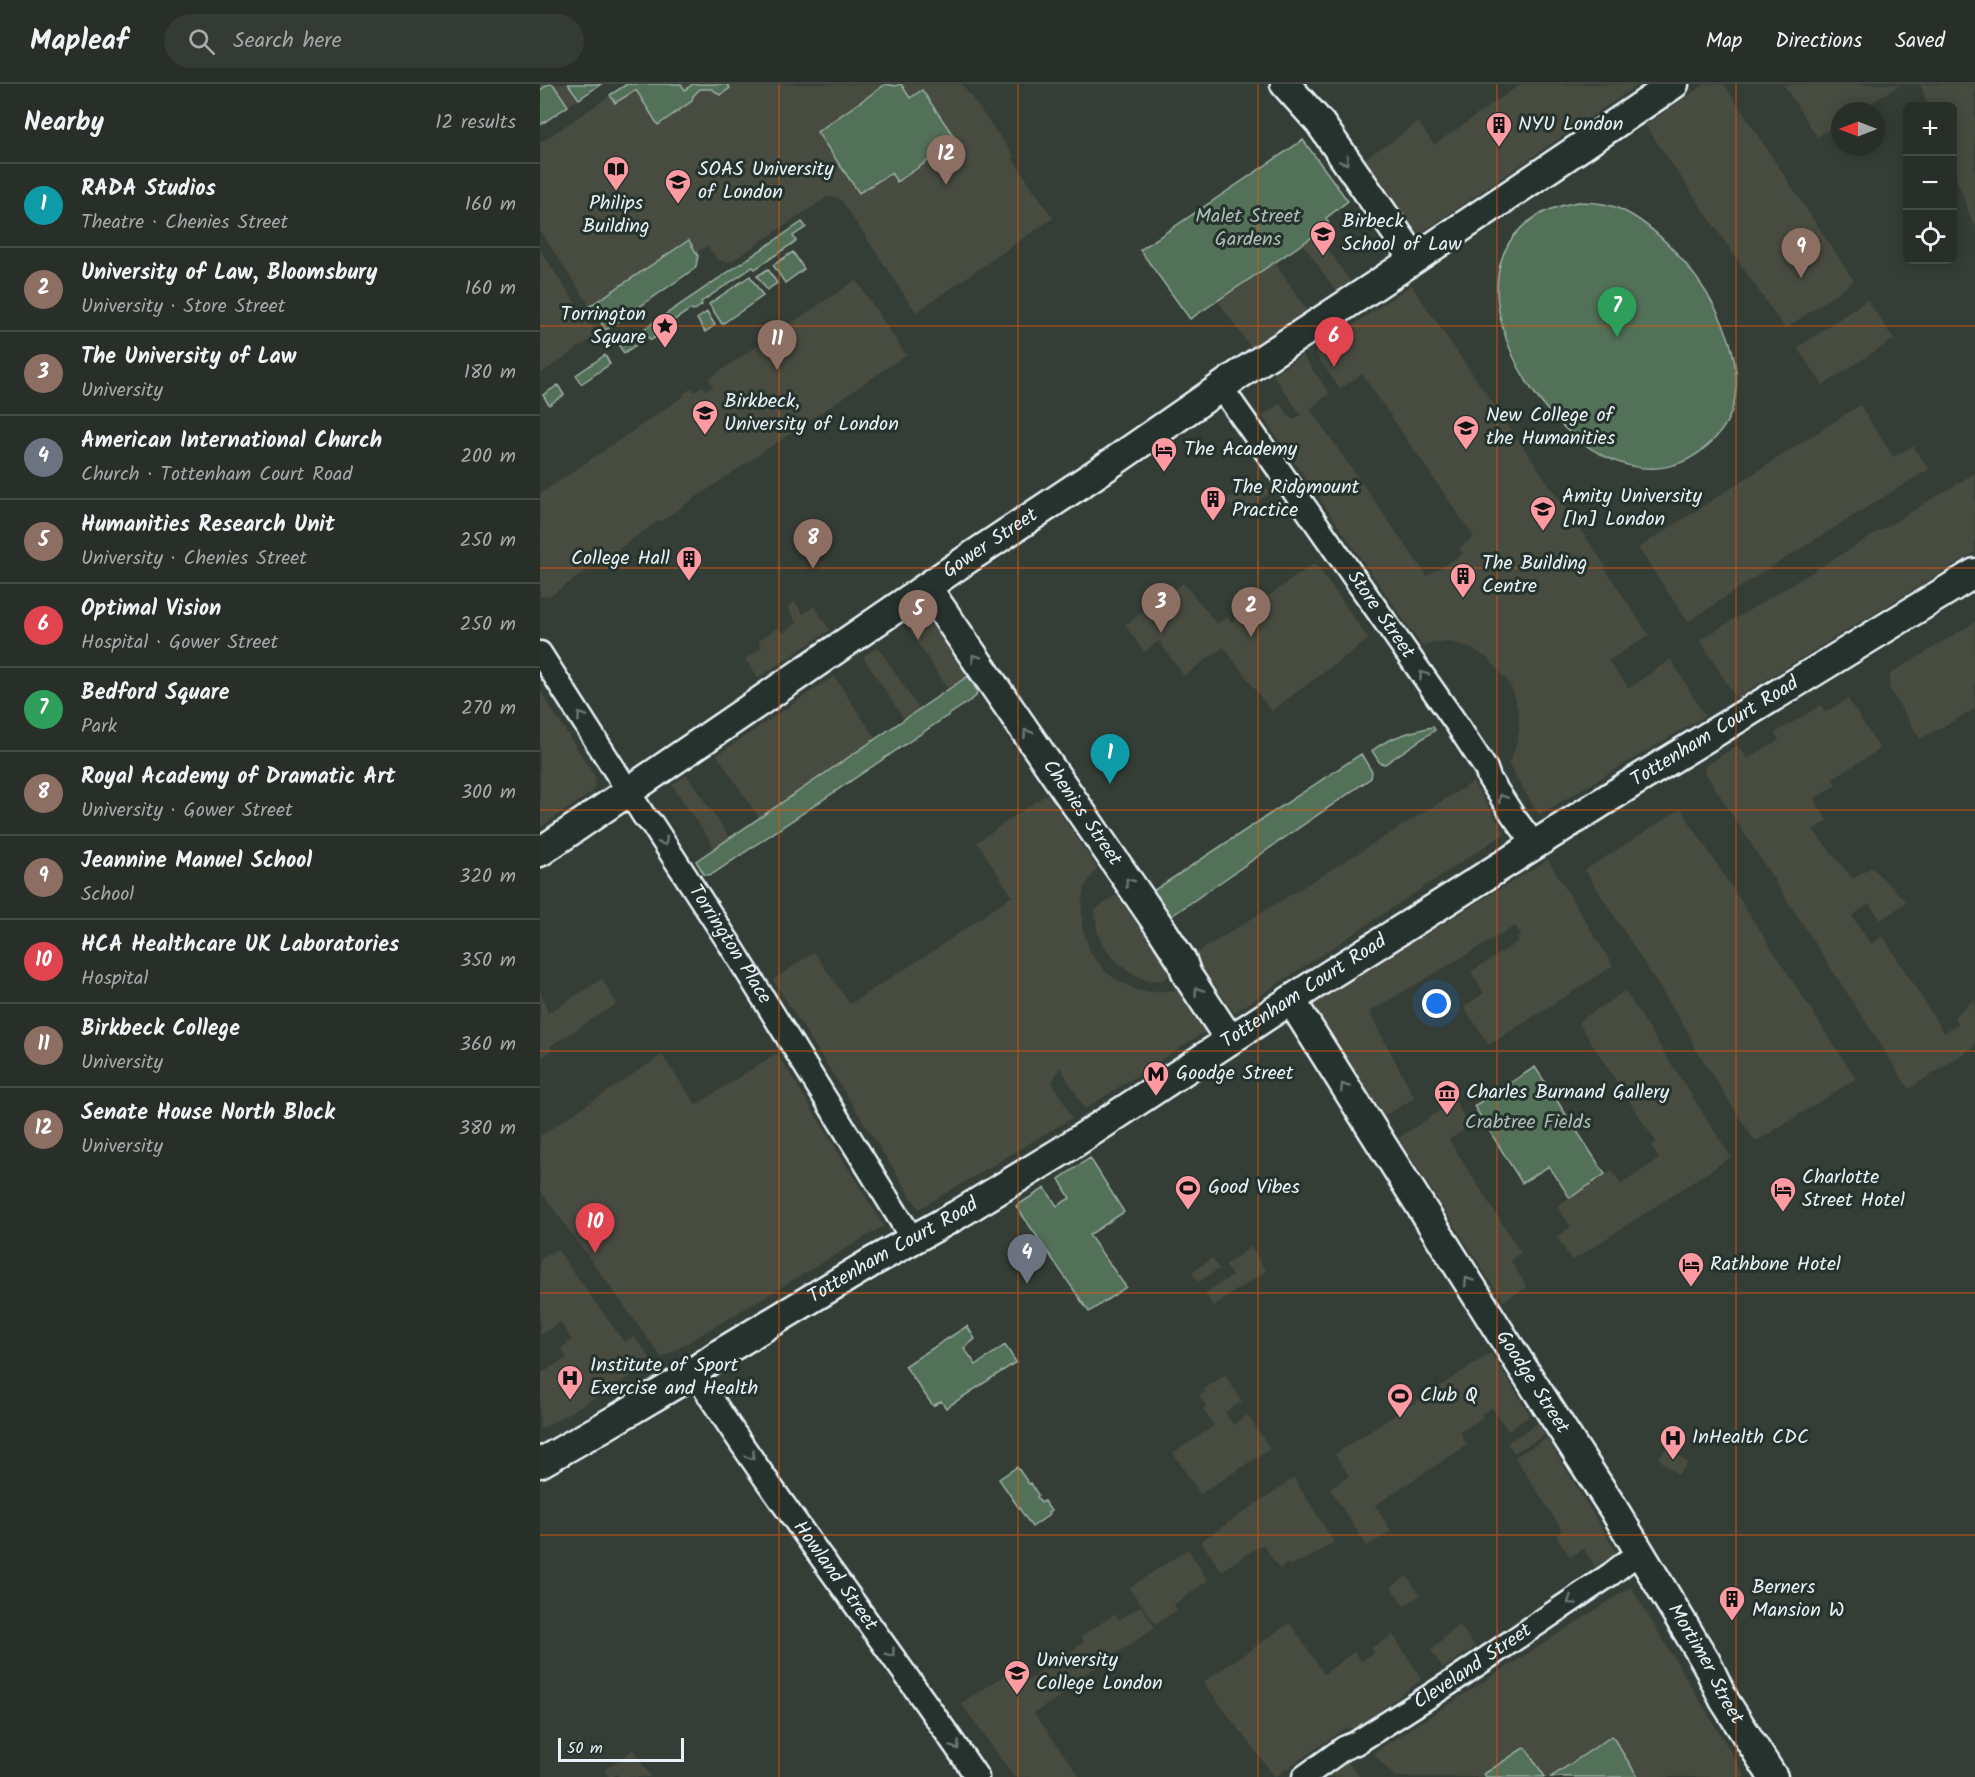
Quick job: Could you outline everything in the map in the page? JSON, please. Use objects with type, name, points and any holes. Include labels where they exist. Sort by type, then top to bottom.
[{"type":"main road","points":[[1285,84],[1320,123],[1414,258]]},
{"type":"main road","name":"Gower Street","points":[[540,852],[1221,387],[1674,84]]},
{"type":"main road","name":"Tottenham Court Road","points":[[540,1463],[1062,1151],[1291,1000],[1731,721],[1975,573]]},
{"type":"main road","name":"Chenies Street","points":[[927,588],[1156,921],[1182,961],[1187,975],[1230,1040]]},
{"type":"main road","name":"Goodge Street","points":[[1291,1000],[1639,1552]]},
{"type":"main road","name":"Mortimer Street","points":[[1639,1552],[1706,1662],[1724,1700],[1773,1777]]},
{"type":"street","name":"Store Street","points":[[1221,387],[1456,723],[1514,817],[1536,845]]},
{"type":"street","name":"Torrington Place","points":[[540,653],[628,792],[652,824],[731,946],[913,1240]]},
{"type":"street","name":"Howland Street","points":[[694,1372],[796,1522],[977,1777]]},
{"type":"street","name":"Cleveland Street","points":[[1304,1777],[1344,1748],[1359,1742],[1450,1683],[1611,1574],[1639,1552]]},
{"type":"shaded area","points":[[540,84],[601,84],[540,125]]},
{"type":"shaded area","name":"SOAS University of London","points":[[627,84],[962,84],[1014,156],[1012,158],[1053,218],[916,312],[841,200],[836,197],[827,197],[732,261],[718,260],[707,246],[697,252],[696,266],[690,272],[606,330],[540,231],[540,143]]},
{"type":"shaded area","points":[[1521,84],[1639,84],[1418,235],[1365,158],[1418,122],[1434,145]]},
{"type":"shaded area","points":[[1705,84],[1724,84],[1854,281],[1785,329],[1645,125]]},
{"type":"shaded area","points":[[1783,84],[1901,84],[1872,102],[1831,102],[1831,128],[1817,137]]},
{"type":"shaded area","points":[[1920,84],[1975,84],[1975,228],[1957,181],[1957,102],[1927,102]]},
{"type":"shaded area","name":"Birbeck School of Law","points":[[1317,234],[1350,281],[1336,291],[1303,244]]},
{"type":"shaded area","points":[[540,250],[597,335],[540,374]]},
{"type":"shaded area","points":[[1275,263],[1307,310],[1251,348],[1218,301]]},
{"type":"shaded area","name":"Birkbeck, University of London","points":[[856,280],[906,355],[553,594],[540,597],[540,494],[684,396],[683,394],[692,388],[694,392],[703,386],[706,390],[713,386],[708,379]]},
{"type":"shaded area","points":[[1411,285],[1600,558],[1649,635],[1608,661],[1629,688],[1671,659],[1705,716],[1539,815],[1508,764],[1515,749],[1519,731],[1519,716],[1510,685],[1490,660],[1471,648],[1451,642],[1435,642],[1422,646],[1262,416],[1280,403],[1292,420],[1301,415],[1273,375],[1302,355],[1329,392],[1310,409],[1427,576],[1463,554],[1459,548],[1474,537],[1362,374],[1340,389],[1314,352]]},
{"type":"shaded area","points":[[1867,300],[1894,339],[1823,385],[1797,348]]},
{"type":"shaded area","points":[[1860,405],[1893,457],[1913,446],[1929,469],[1763,572],[1688,622],[1638,548]]},
{"type":"shaded area","points":[[1975,473],[1975,552],[1736,698],[1700,640]]},
{"type":"shaded area","points":[[1260,478],[1268,489],[1268,494],[1239,517],[1226,500]]},
{"type":"shaded area","points":[[1315,563],[1369,639],[1271,711],[1224,647],[1184,676],[1159,641],[1144,652],[1125,625],[1183,583],[1217,624],[1227,617],[1232,622]]},
{"type":"shaded area","points":[[795,602],[803,614],[814,606],[830,630],[758,678],[745,659],[762,647],[758,641],[778,627],[783,633],[797,623],[787,607]]},
{"type":"shaded area","points":[[926,614],[968,676],[948,689],[907,627]]},
{"type":"shaded area","points":[[1975,622],[1975,709],[1920,739],[1889,688],[1890,674]]},
{"type":"shaded area","points":[[878,647],[919,709],[904,719],[863,657]]},
{"type":"shaded area","points":[[834,676],[876,739],[759,818],[717,755]]},
{"type":"shaded area","points":[[540,691],[596,778],[594,782],[596,785],[594,791],[540,827]]},
{"type":"shaded area","points":[[1848,699],[1878,746],[1878,751],[1833,778],[1836,785],[1814,799],[1827,821],[1813,830],[1853,879],[1871,867],[1907,902],[1881,920],[1869,904],[1852,916],[1871,944],[1883,936],[1944,1033],[1959,1023],[1954,1017],[1975,999],[1975,1046],[1909,1089],[1704,771],[1705,766],[1737,746],[1748,758],[1779,740],[1775,733],[1821,705],[1825,712]]},
{"type":"shaded area","points":[[687,775],[730,838],[715,848],[672,785]]},
{"type":"shaded area","points":[[1473,782],[1505,833],[1234,1013],[1193,955]]},
{"type":"shaded area","points":[[1047,794],[1097,868],[1085,886],[1082,900],[1082,927],[1091,954],[1107,973],[1136,990],[1147,992],[1179,990],[1206,1031],[1085,1109],[1060,1067],[1052,1083],[1072,1118],[919,1209],[773,980],[814,952],[850,1004],[933,951],[1012,896],[977,842]]},
{"type":"shaded area","points":[[1681,809],[1856,1079],[1757,1141],[1754,1140],[1692,1043],[1686,1029],[1585,870]]},
{"type":"shaded area","points":[[1548,860],[1613,966],[1489,1045],[1464,1007],[1484,993],[1471,972],[1519,941],[1517,938],[1521,935],[1515,926],[1369,1012],[1415,1098],[1382,1117],[1310,1004]]},
{"type":"shaded area","points":[[1117,894],[1173,973],[1162,980],[1148,981],[1129,972],[1102,944],[1097,930],[1095,910]]},
{"type":"shaded area","points":[[602,979],[617,1004],[550,1046],[552,1050],[540,1058],[540,990],[548,1013]]},
{"type":"shaded area","points":[[1625,991],[1731,1157],[1572,1261],[1557,1237],[1571,1227],[1557,1206],[1612,1170],[1621,1184],[1659,1159],[1651,1146],[1656,1142],[1578,1022]]},
{"type":"shaded area","points":[[777,1053],[884,1226],[662,1358],[540,1190],[540,1136],[662,1055],[696,1105]]},
{"type":"shaded area","points":[[1455,1101],[1470,1126],[1449,1140],[1521,1253],[1513,1257],[1511,1261],[1527,1287],[1503,1301],[1398,1138]]},
{"type":"shaded area","points":[[1251,1247],[1266,1271],[1213,1306],[1205,1293],[1232,1276],[1225,1265]]},
{"type":"shaded area","points":[[557,1249],[624,1342],[634,1336],[654,1363],[540,1430],[540,1374],[567,1358],[561,1348],[572,1340],[560,1322],[540,1335],[540,1260]]},
{"type":"shaded area","points":[[1212,1258],[1219,1269],[1198,1282],[1192,1272]]},
{"type":"shaded area","points":[[1491,1353],[1529,1413],[1528,1417],[1508,1431],[1492,1408],[1481,1414],[1483,1417],[1460,1432],[1467,1445],[1375,1505],[1391,1531],[1367,1546],[1330,1489],[1349,1476],[1335,1454]]},
{"type":"shaded area","points":[[1225,1375],[1242,1401],[1225,1412],[1233,1425],[1248,1415],[1270,1449],[1200,1494],[1173,1453],[1214,1426],[1203,1409],[1206,1406],[1199,1396],[1206,1391],[1204,1389]]},
{"type":"shaded area","points":[[1538,1423],[1545,1435],[1514,1453],[1507,1443]]},
{"type":"shaded area","points":[[1547,1438],[1617,1553],[1595,1567],[1584,1549],[1570,1557],[1556,1536],[1562,1530],[1515,1457]]},
{"type":"shaded area","name":"InHealth CDC","points":[[1668,1446],[1688,1463],[1678,1475],[1658,1458]]},
{"type":"shaded area","points":[[1294,1478],[1334,1542],[1309,1558],[1289,1565],[1288,1563],[1279,1569],[1263,1544],[1221,1571],[1201,1541]]},
{"type":"shaded area","points":[[1188,1549],[1208,1580],[1174,1605],[1177,1610],[1156,1624],[1129,1588]]},
{"type":"shaded area","points":[[1407,1576],[1420,1595],[1404,1606],[1391,1587]]},
{"type":"shaded area","points":[[1631,1587],[1746,1777],[1395,1777],[1373,1753]]},
{"type":"shaded area","name":"University College London","points":[[1141,1606],[1155,1628],[1071,1684],[1073,1688],[1034,1713],[1080,1777],[1014,1777],[961,1703],[1007,1674],[1017,1688],[1084,1642],[1081,1636],[1115,1614],[1119,1620]]},
{"type":"shaded area","points":[[1290,1623],[1324,1674],[1354,1652],[1361,1661],[1374,1653],[1371,1648],[1393,1635],[1420,1676],[1420,1681],[1355,1729],[1346,1728],[1275,1777],[1203,1682]]},
{"type":"shaded area","points":[[1459,1624],[1475,1647],[1443,1668],[1431,1650]]},
{"type":"shaded area","points":[[633,1750],[651,1777],[619,1777],[617,1774],[609,1777],[604,1770]]},
{"type":"shaded area","points":[[1345,1759],[1360,1777],[1321,1777]]},
{"type":"green space","points":[[553,84],[568,106],[540,125],[540,90]]},
{"type":"green space","points":[[568,84],[601,84],[579,99]]},
{"type":"green space","points":[[627,84],[681,84],[685,90],[693,84],[727,84],[730,88],[720,95],[712,89],[700,89],[693,96],[692,101],[658,125],[636,90],[615,103],[610,95]]},
{"type":"green space","points":[[886,84],[895,86],[901,84],[910,98],[922,90],[957,141],[897,182],[891,173],[859,193],[817,132]]},
{"type":"green space","name":"Malet Street Gardens","points":[[1303,140],[1348,201],[1326,218],[1329,224],[1317,234],[1190,319],[1140,250]]},
{"type":"green space","points":[[1578,202],[1600,203],[1622,210],[1647,226],[1673,249],[1696,277],[1716,310],[1730,343],[1736,377],[1733,408],[1717,436],[1668,466],[1617,462],[1568,431],[1527,383],[1502,327],[1498,272],[1522,227]]},
{"type":"green space","points":[[802,222],[806,227],[793,236],[796,241],[701,302],[702,305],[693,311],[691,309],[659,330],[661,334],[651,340],[648,337],[624,353],[619,346]]},
{"type":"green space","points":[[689,240],[698,256],[694,269],[606,330],[590,306]]},
{"type":"green space","points":[[793,252],[804,269],[785,283],[773,265]]},
{"type":"green space","points":[[768,269],[777,283],[767,290],[757,276]]},
{"type":"green space","points":[[750,276],[763,296],[722,324],[709,304]]},
{"type":"green space","points":[[707,312],[715,325],[705,332],[697,319]]},
{"type":"green space","points":[[605,355],[610,364],[581,384],[576,375]]},
{"type":"green space","points":[[558,385],[564,395],[549,405],[543,395]]},
{"type":"green space","points":[[968,676],[977,691],[976,696],[971,700],[714,873],[704,874],[696,861]]},
{"type":"green space","points":[[1433,727],[1435,730],[1385,764],[1380,763],[1372,751],[1393,738]]},
{"type":"green space","points":[[1361,754],[1372,772],[1371,778],[1170,917],[1153,891]]},
{"type":"green space","name":"Crabtree Fields","points":[[1535,1067],[1605,1174],[1570,1198],[1549,1166],[1522,1183],[1474,1106]]},
{"type":"green space","points":[[1090,1158],[1124,1212],[1089,1235],[1126,1287],[1089,1312],[1016,1206],[1045,1188],[1057,1206],[1070,1198],[1059,1179]]},
{"type":"green space","points":[[967,1326],[975,1339],[964,1348],[976,1365],[1005,1345],[1016,1362],[946,1408],[941,1401],[933,1406],[905,1366]]},
{"type":"green space","points":[[1017,1467],[1029,1484],[1031,1483],[1041,1503],[1044,1501],[1051,1511],[1032,1527],[999,1479]]},
{"type":"green space","points":[[1612,1736],[1638,1777],[1551,1777]]},
{"type":"green space","points":[[1525,1747],[1545,1777],[1486,1777],[1484,1774]]},
{"type":"place","name":"NYU London","points":[[1499,148]]},
{"type":"place","name":"Senate House North Block","points":[[946,185]]},
{"type":"place","name":"Philips Building","points":[[616,192]]},
{"type":"place","name":"SOAS University of London","points":[[678,205]]},
{"type":"place","name":"Birbeck School of Law","points":[[1323,257]]},
{"type":"place","name":"Jeannine Manuel School","points":[[1801,278]]},
{"type":"place","name":"Bedford Square","points":[[1617,337]]},
{"type":"place","name":"Torrington Square","points":[[665,349]]},
{"type":"place","name":"Optimal Vision","points":[[1334,367]]},
{"type":"place","name":"Birkbeck College","points":[[777,370]]},
{"type":"place","name":"Birkbeck, University of London","points":[[705,436]]},
{"type":"place","name":"New College of the Humanities","points":[[1466,451]]},
{"type":"place","name":"The Academy","points":[[1164,473]]},
{"type":"place","name":"The Ridgmount Practice","points":[[1213,522]]},
{"type":"place","name":"Amity University [In] London","points":[[1543,532]]},
{"type":"place","name":"Royal Academy of Dramatic Art","points":[[813,569]]},
{"type":"place","name":"College Hall","points":[[689,582]]},
{"type":"place","name":"The Building Centre","points":[[1463,599]]},
{"type":"place","name":"The University of Law","points":[[1161,633]]},
{"type":"place","name":"University of Law, Bloomsbury","points":[[1251,637]]},
{"type":"place","name":"Humanities Research Unit","points":[[918,640]]},
{"type":"place","name":"RADA Studios","points":[[1110,784]]},
{"type":"place","name":"Goodge Street","points":[[1156,1097]]},
{"type":"place","name":"Charles Burnand Gallery","points":[[1447,1116]]},
{"type":"place","name":"Good Vibes","points":[[1188,1211]]},
{"type":"place","name":"Charlotte Street Hotel","points":[[1783,1213]]},
{"type":"place","name":"HCA Healthcare UK Laboratories","points":[[595,1253]]},
{"type":"place","name":"American International Church","points":[[1027,1284]]},
{"type":"place","name":"Rathbone Hotel","points":[[1691,1288]]},
{"type":"place","name":"Institute of Sport Exercise and Health","points":[[570,1401]]},
{"type":"place","name":"Club Q","points":[[1400,1419]]},
{"type":"place","name":"InHealth CDC","points":[[1673,1461]]},
{"type":"place","name":"Berners Mansion W","points":[[1732,1622]]},
{"type":"place","name":"University College London","points":[[1017,1696]]}]
